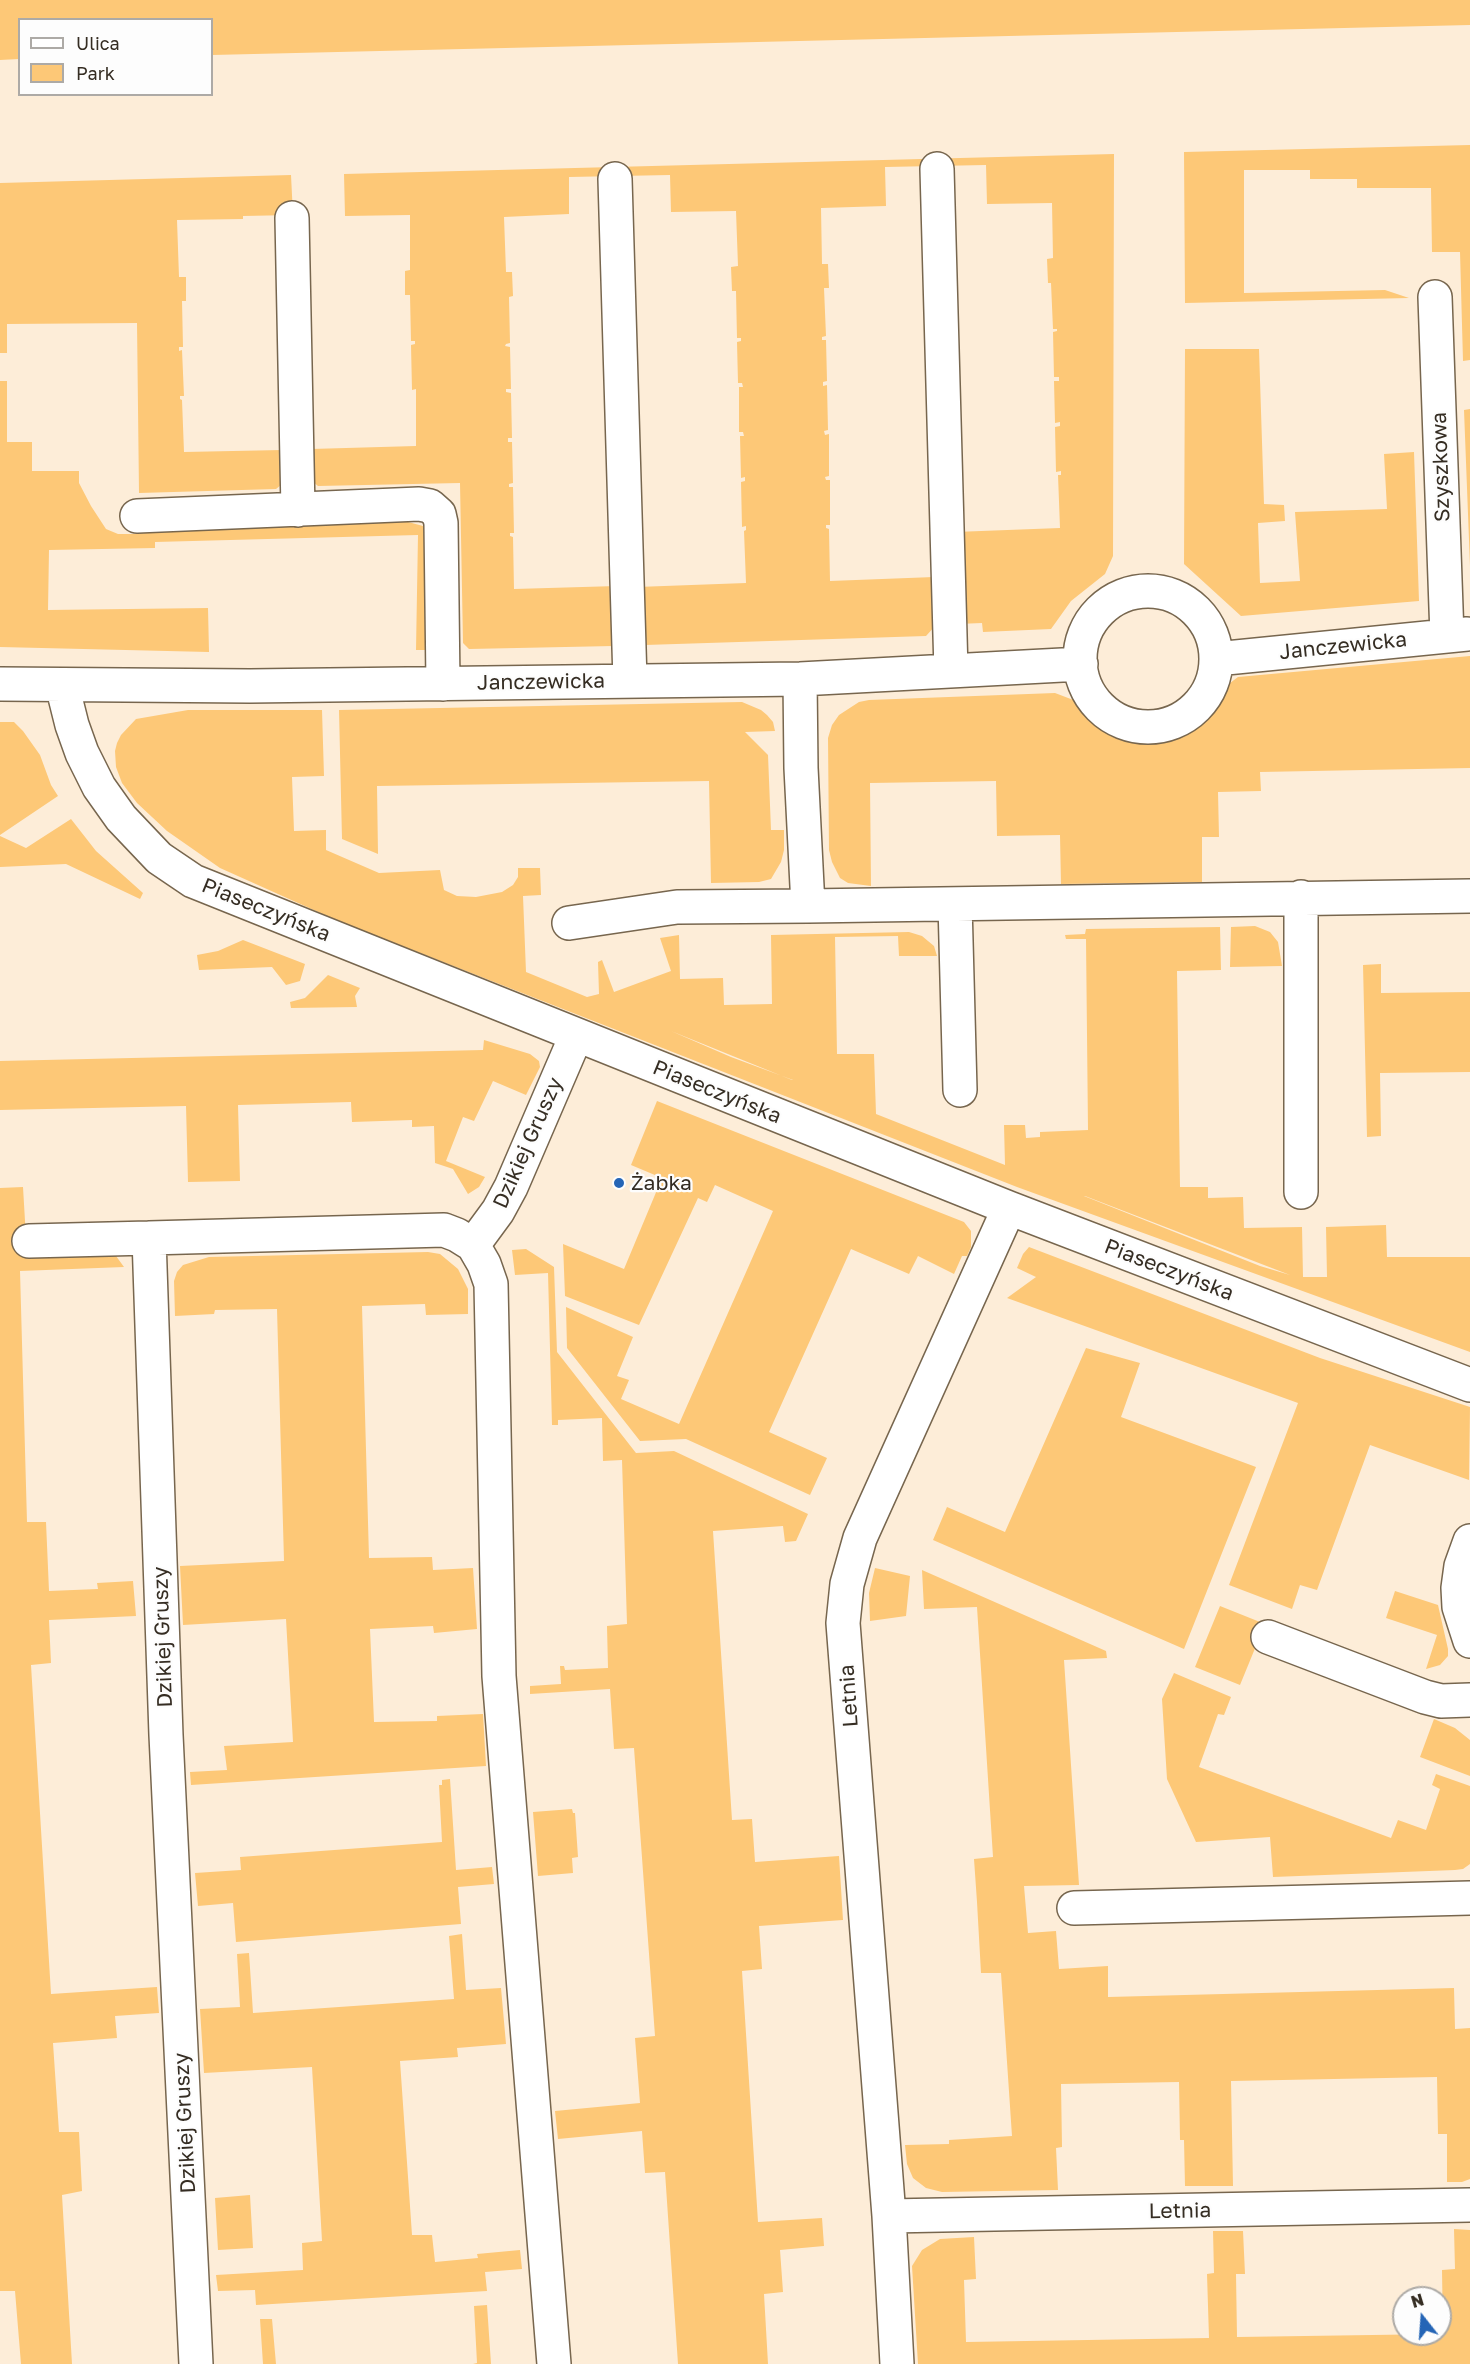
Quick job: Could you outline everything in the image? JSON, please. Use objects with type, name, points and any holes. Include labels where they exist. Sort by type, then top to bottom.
[{"type":"street","points":[[937,169],[951,671]]},
{"type":"street","points":[[615,179],[630,681]]},
{"type":"street","points":[[292,218],[298,510]]},
{"type":"street","name":"Szyszkowa","points":[[1435,297],[1459,635]]},
{"type":"street","points":[[137,516],[419,504],[430,506],[439,514],[441,523],[443,684]]},
{"type":"street","points":[[1151,590],[1173,595],[1193,607],[1208,625],[1215,646],[1216,669],[1208,691],[1194,709],[1174,722],[1152,727],[1129,724],[1110,715],[1094,700],[1084,680],[1081,664],[1084,637],[1094,618],[1110,602],[1130,593],[1151,590]]},
{"type":"street","name":"Janczewicka","points":[[1216,659],[1459,635]]},
{"type":"street","name":"Janczewicka","points":[[0,684],[250,686],[800,678],[1081,664]]},
{"type":"street","points":[[800,678],[801,768],[808,906]]},
{"type":"street","name":"Piaseczyńska","points":[[62,685],[82,753],[99,787],[121,818],[159,858],[194,881],[1009,1208],[1470,1385]]},
{"type":"street","points":[[569,923],[677,907],[1470,896]]},
{"type":"street","points":[[1301,897],[1301,1192]]},
{"type":"street","points":[[955,904],[960,1089]]},
{"type":"street","name":"Dzikiej Gruszy","points":[[473,1245],[498,1211],[511,1187],[576,1036]]},
{"type":"street","name":"Letnia","points":[[897,2364],[890,2216],[843,1623],[847,1584],[860,1538],[1009,1208]]},
{"type":"street","points":[[29,1241],[444,1230],[473,1245],[484,1264],[491,1284],[499,1676],[554,2364]]},
{"type":"street","name":"Dzikiej Gruszy","points":[[149,1238],[166,1735],[196,2364]]},
{"type":"street","points":[[1470,1541],[1461,1566],[1458,1588],[1460,1607],[1470,1641]]},
{"type":"street","points":[[1268,1637],[1425,1697],[1441,1701],[1470,1700]]},
{"type":"street","points":[[1074,1908],[1470,1898]]},
{"type":"street","name":"Letnia","points":[[890,2216],[1470,2205]]},
{"type":"green space","points":[[0,0],[1470,0],[1470,25],[213,55],[213,18],[18,18],[18,59],[0,60]]},
{"type":"green space","points":[[1470,145],[1470,360],[1463,361],[1460,252],[1432,252],[1431,188],[1357,188],[1357,179],[1310,179],[1310,170],[1244,170],[1244,293],[1385,290],[1409,298],[1185,303],[1184,152]]},
{"type":"green space","points":[[1114,154],[1113,556],[1105,574],[1071,601],[1051,629],[983,632],[982,623],[958,624],[955,532],[1060,528],[1058,475],[1061,475],[1061,471],[1056,472],[1055,427],[1060,426],[1060,422],[1055,423],[1054,381],[1059,381],[1059,377],[1054,377],[1053,332],[1057,329],[1053,329],[1051,283],[1048,283],[1047,259],[1053,258],[1052,203],[987,204],[986,165],[885,167],[886,206],[821,208],[822,264],[828,264],[829,288],[824,288],[826,336],[822,337],[822,340],[826,340],[827,381],[823,382],[823,386],[827,385],[828,430],[824,431],[825,435],[829,434],[829,476],[825,477],[826,480],[830,480],[830,525],[826,525],[826,528],[829,529],[830,581],[934,577],[936,625],[926,636],[645,645],[637,587],[746,583],[744,531],[746,526],[742,527],[741,482],[745,481],[745,477],[741,478],[740,436],[744,436],[743,432],[739,432],[739,387],[743,387],[742,383],[738,383],[737,342],[741,341],[741,338],[737,338],[736,291],[732,291],[731,267],[738,266],[736,211],[671,212],[670,175],[569,177],[569,214],[504,217],[506,272],[512,272],[513,296],[509,297],[510,343],[505,346],[510,347],[511,389],[506,389],[506,392],[511,393],[512,438],[508,438],[508,442],[512,442],[513,483],[509,484],[509,487],[513,487],[514,533],[510,533],[510,536],[513,537],[514,589],[617,586],[613,646],[469,649],[463,643],[460,483],[318,486],[313,482],[311,449],[416,446],[416,389],[412,390],[411,345],[415,344],[415,341],[411,341],[410,295],[405,295],[405,271],[410,270],[410,215],[345,216],[344,174]]},
{"type":"green space","points":[[291,175],[293,215],[243,216],[243,219],[177,220],[179,277],[186,277],[186,301],[182,301],[183,347],[179,347],[179,351],[182,350],[184,396],[180,396],[180,399],[182,400],[184,452],[282,450],[281,485],[276,489],[139,493],[137,323],[7,324],[7,353],[0,353],[0,183]]},
{"type":"green space","points":[[1185,349],[1259,349],[1264,504],[1284,505],[1285,521],[1258,523],[1260,583],[1300,581],[1295,512],[1387,509],[1384,454],[1414,452],[1419,601],[1241,616],[1184,564]]},
{"type":"green space","points":[[0,381],[7,381],[7,442],[32,442],[32,471],[79,471],[79,483],[91,506],[106,529],[118,534],[138,534],[153,526],[397,519],[423,526],[428,532],[429,646],[426,650],[416,650],[418,535],[155,542],[155,548],[49,550],[48,610],[208,608],[209,652],[0,647]]},
{"type":"green space","points":[[1470,409],[1470,566],[1464,410]]},
{"type":"green space","points":[[1470,656],[1470,768],[1260,772],[1261,791],[1218,792],[1219,837],[1202,837],[1202,882],[1061,884],[1060,835],[997,836],[996,781],[870,783],[871,886],[848,883],[840,878],[832,862],[829,850],[828,738],[832,725],[839,715],[859,702],[1055,693],[1076,701],[1100,724],[1113,731],[1126,737],[1152,739],[1182,733],[1192,726],[1215,704],[1226,686],[1238,677]]},
{"type":"green space","points":[[742,702],[767,715],[773,722],[775,731],[745,732],[768,755],[771,830],[784,830],[784,850],[781,862],[771,879],[759,882],[711,883],[709,781],[377,786],[378,854],[342,839],[339,710]]},
{"type":"green space","points":[[188,710],[322,710],[324,776],[292,777],[294,831],[326,830],[326,850],[379,873],[440,870],[444,890],[457,896],[476,897],[502,892],[513,885],[518,877],[518,868],[540,868],[541,895],[523,896],[526,972],[587,997],[599,994],[598,962],[602,960],[614,992],[671,971],[660,938],[679,935],[680,979],[723,978],[724,1005],[772,1004],[771,935],[909,932],[922,936],[934,946],[937,956],[899,956],[898,936],[835,937],[837,1054],[874,1054],[876,1114],[1005,1165],[1004,1125],[1025,1125],[1026,1138],[1040,1137],[1040,1132],[1088,1130],[1086,939],[1066,939],[1065,935],[1085,934],[1086,929],[1220,927],[1221,970],[1177,971],[1180,1187],[1208,1187],[1208,1198],[1243,1197],[1244,1228],[1302,1227],[1303,1277],[1327,1277],[1326,1227],[1386,1225],[1387,1257],[1470,1257],[1470,1352],[1017,1187],[336,920],[220,868],[167,831],[137,803],[122,783],[116,767],[115,751],[121,735],[136,719]],"holes":[[[671,1031],[781,1076],[731,1057]],[[1084,1196],[1290,1275],[1260,1266]]]},
{"type":"green space","points":[[0,722],[14,722],[23,731],[40,755],[51,785],[58,796],[0,835]]},
{"type":"green space","points":[[71,819],[96,851],[143,893],[140,899],[66,864],[0,867],[0,836],[26,848]]},
{"type":"green space","points":[[1255,926],[1270,932],[1278,942],[1282,966],[1230,967],[1231,927]]},
{"type":"green space","points":[[243,940],[305,964],[300,981],[286,985],[272,967],[199,970],[197,955],[218,951]]},
{"type":"green space","points":[[1381,964],[1381,993],[1470,992],[1470,1072],[1380,1073],[1381,1136],[1367,1137],[1363,965]]},
{"type":"green space","points":[[328,975],[360,988],[355,996],[357,1007],[291,1008],[290,1002],[305,998]]},
{"type":"green space","points":[[484,1040],[530,1054],[539,1061],[540,1067],[526,1095],[493,1081],[474,1121],[463,1117],[446,1161],[485,1177],[479,1187],[468,1194],[453,1169],[435,1163],[434,1126],[412,1127],[412,1120],[352,1122],[351,1102],[238,1105],[240,1181],[188,1182],[186,1106],[0,1110],[0,1061],[483,1050]]},
{"type":"green space","points":[[657,1101],[964,1222],[971,1231],[971,1247],[967,1256],[962,1256],[954,1274],[918,1256],[909,1274],[851,1249],[769,1432],[827,1458],[810,1495],[686,1439],[640,1441],[567,1348],[566,1307],[633,1337],[617,1376],[629,1380],[621,1399],[679,1424],[773,1211],[715,1185],[707,1202],[698,1198],[639,1325],[565,1296],[563,1244],[624,1269],[662,1178],[631,1165]]},
{"type":"green space","points":[[23,1187],[27,1255],[109,1254],[116,1256],[124,1267],[20,1271],[27,1522],[46,1522],[49,1591],[98,1589],[97,1583],[133,1581],[136,1616],[49,1620],[51,1663],[31,1665],[51,1994],[157,1987],[159,2013],[115,2016],[117,2038],[53,2043],[59,2132],[79,2132],[82,2191],[62,2195],[72,2364],[21,2364],[15,2291],[0,2291],[0,1188]]},
{"type":"green space","points":[[1029,1247],[1320,1358],[1470,1407],[1469,1480],[1370,1445],[1317,1590],[1300,1585],[1292,1609],[1229,1585],[1298,1403],[1007,1298],[1036,1277],[1017,1268]]},
{"type":"green space","points":[[526,1249],[554,1267],[557,1352],[636,1453],[674,1451],[808,1514],[796,1541],[785,1542],[783,1526],[713,1531],[732,1820],[752,1819],[755,1862],[839,1856],[843,1920],[759,1926],[762,1969],[742,1971],[758,2222],[822,2218],[824,2246],[780,2250],[783,2292],[764,2294],[768,2364],[678,2364],[665,2172],[645,2173],[642,2131],[558,2139],[555,2111],[640,2103],[635,2038],[655,2036],[634,1748],[614,1749],[610,1689],[530,1694],[530,1686],[561,1684],[560,1666],[564,1666],[565,1670],[608,1668],[607,1626],[627,1624],[622,1460],[603,1461],[602,1418],[558,1420],[558,1425],[552,1425],[548,1273],[515,1275],[512,1250]]},
{"type":"green space","points":[[428,1252],[440,1254],[458,1269],[468,1289],[468,1314],[426,1315],[425,1304],[362,1306],[369,1558],[432,1557],[433,1570],[473,1568],[477,1629],[434,1633],[433,1626],[370,1629],[374,1722],[437,1721],[437,1716],[483,1714],[486,1766],[191,1785],[190,1772],[227,1770],[224,1746],[293,1742],[286,1619],[183,1625],[180,1566],[284,1561],[277,1309],[215,1310],[214,1314],[175,1316],[174,1281],[177,1272],[183,1265],[209,1257]]},
{"type":"green space","points":[[1086,1348],[1140,1363],[1121,1417],[1256,1467],[1184,1649],[933,1540],[947,1507],[1005,1532]]},
{"type":"green space","points":[[875,1568],[910,1576],[906,1616],[870,1621],[869,1593]]},
{"type":"green space","points":[[922,1570],[1106,1651],[1107,1658],[1064,1660],[1079,1885],[1024,1886],[1028,1933],[1056,1931],[1059,1969],[1108,1966],[1108,1997],[1454,1988],[1455,2029],[1470,2028],[1470,2179],[1462,2182],[1447,2182],[1447,2134],[1438,2134],[1437,2077],[1231,2081],[1233,2186],[1185,2186],[1184,2140],[1180,2140],[1179,2082],[1061,2084],[1062,2147],[1056,2148],[1058,2190],[942,2192],[926,2188],[913,2178],[907,2164],[905,2145],[949,2144],[949,2140],[1012,2136],[1001,1973],[981,1973],[974,1859],[993,1857],[977,1607],[924,1609]]},
{"type":"green space","points":[[1395,1591],[1438,1605],[1448,1649],[1448,1656],[1440,1665],[1426,1669],[1437,1635],[1386,1618]]},
{"type":"green space","points":[[1220,1606],[1265,1624],[1240,1685],[1195,1667]]},
{"type":"green space","points":[[1174,1673],[1231,1697],[1224,1715],[1218,1714],[1199,1767],[1391,1838],[1398,1820],[1426,1830],[1440,1789],[1432,1785],[1436,1774],[1470,1786],[1470,1864],[1463,1869],[1455,1870],[1273,1877],[1270,1837],[1196,1842],[1167,1779],[1162,1699]]},
{"type":"green space","points":[[1434,1719],[1455,1728],[1470,1740],[1470,1776],[1420,1757]]},
{"type":"green space","points":[[450,1779],[456,1870],[492,1867],[494,1884],[458,1887],[461,1924],[236,1942],[233,1903],[198,1906],[195,1873],[241,1870],[240,1857],[442,1842],[439,1785],[442,1785],[442,1780]]},
{"type":"green space","points":[[572,1809],[575,1813],[578,1857],[572,1858],[573,1873],[538,1876],[533,1812]]},
{"type":"green space","points":[[462,1934],[466,1990],[501,1988],[506,2044],[457,2048],[458,2057],[400,2061],[412,2235],[432,2235],[435,2262],[478,2258],[477,2254],[520,2250],[522,2269],[485,2272],[487,2291],[256,2305],[255,2290],[218,2291],[216,2275],[303,2270],[302,2243],[322,2241],[312,2067],[204,2073],[200,2009],[240,2007],[237,1954],[249,1953],[253,2013],[454,1999],[449,1936]]},
{"type":"green space","points":[[250,2195],[253,2248],[218,2250],[215,2198]]},
{"type":"green space","points":[[1454,2229],[1470,2230],[1470,2364],[918,2364],[912,2266],[922,2250],[940,2239],[974,2237],[976,2279],[964,2280],[966,2342],[1209,2338],[1207,2274],[1214,2273],[1213,2231],[1243,2231],[1245,2274],[1236,2274],[1237,2337],[1392,2335],[1392,2346],[1452,2346],[1452,2286],[1442,2286],[1442,2270],[1455,2269]]},
{"type":"green space","points":[[487,2305],[491,2364],[473,2364],[477,2363],[474,2306]]},
{"type":"green space","points":[[260,2319],[272,2319],[276,2364],[263,2364]]},
{"type":"place","name":"Żabka","points":[[619,1183]]}]
